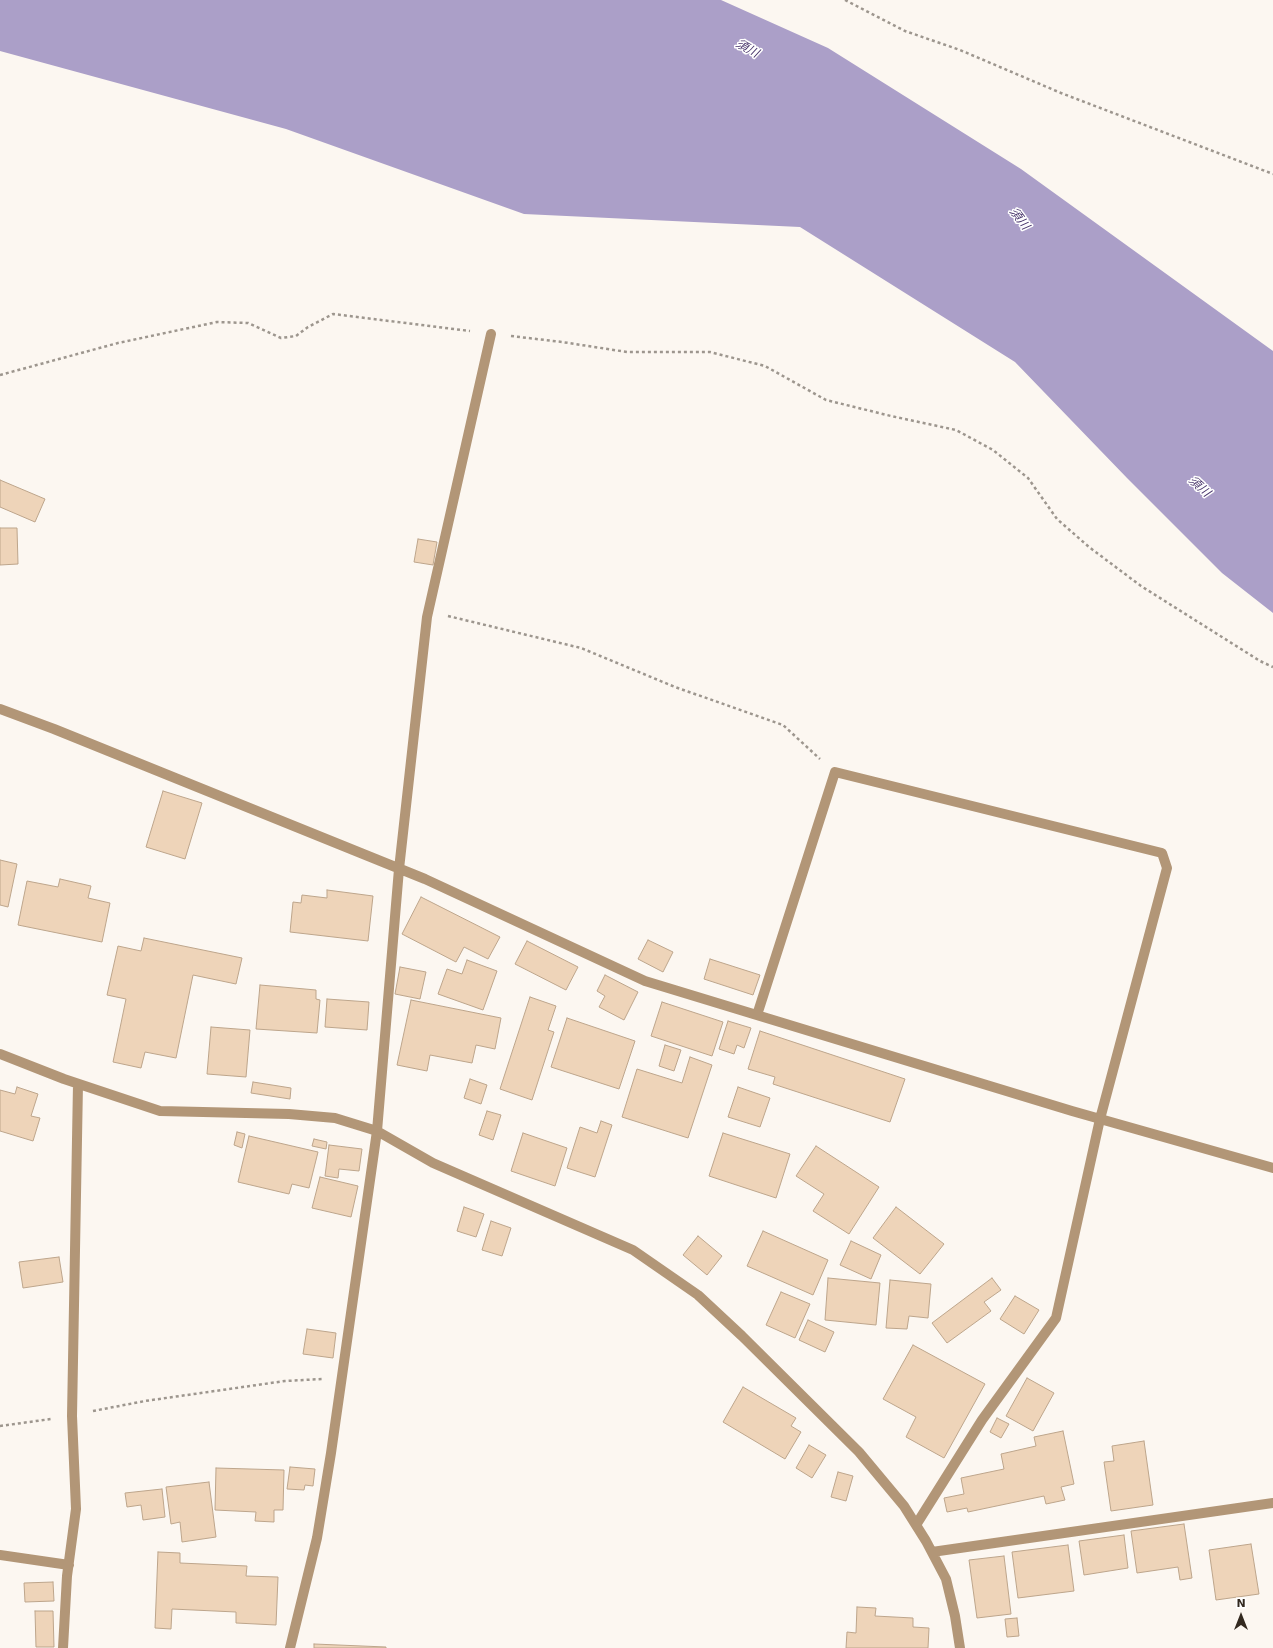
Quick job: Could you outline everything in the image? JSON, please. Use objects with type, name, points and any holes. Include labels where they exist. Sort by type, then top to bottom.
[{"type":"street","points":[[290,1648],[317,1538],[342,1378],[377,1132],[400,869],[429,611],[490,334]]},
{"type":"street","points":[[0,709],[54,729],[425,879],[645,981],[1100,1118],[1273,1168]]},
{"type":"street","points":[[757,1015],[835,772],[1162,853],[1167,868],[1100,1118],[1056,1318],[982,1420],[916,1525]]},
{"type":"street","points":[[0,1054],[78,1084],[160,1110],[289,1114],[335,1118],[377,1132],[434,1163],[633,1250],[698,1295],[742,1336],[859,1452],[904,1506],[932,1552],[946,1579],[955,1616],[960,1648]]},
{"type":"street","points":[[63,1648],[67,1576],[76,1509],[72,1416],[78,1084]]},
{"type":"street","points":[[932,1552],[1273,1503]]},
{"type":"street","points":[[0,1555],[69,1565]]},
{"type":"path","points":[[845,0],[905,31],[960,50],[1061,93],[1273,174]]},
{"type":"path","points":[[0,375],[118,343],[217,322],[248,323],[282,338],[296,336],[308,327],[332,314],[562,342],[628,352],[710,352],[765,366],[826,400],[956,430],[993,450],[1028,478],[1057,519],[1089,547],[1141,586],[1260,661],[1273,667]]},
{"type":"path","points":[[429,611],[581,648],[675,687],[784,725],[835,772]]},
{"type":"path","points":[[0,1426],[72,1416],[145,1401],[285,1381],[342,1378]]},
{"type":"water","name":"須川","points":[[0,0],[721,0],[828,48],[1021,169],[1273,351],[1273,613],[1222,573],[1127,478],[1015,362],[800,227],[524,214],[286,129],[0,51]]},
{"type":"building","points":[[0,480],[45,499],[35,522],[0,507]]},
{"type":"building","points":[[0,528],[17,528],[18,564],[0,565]]},
{"type":"building","points":[[418,539],[437,542],[433,565],[414,562]]},
{"type":"building","points":[[163,791],[202,803],[185,859],[146,847]]},
{"type":"building","points":[[0,860],[17,864],[8,907],[0,905]]},
{"type":"building","points":[[60,879],[91,886],[88,898],[110,903],[102,942],[18,925],[27,881],[58,887]]},
{"type":"building","points":[[327,890],[373,896],[368,941],[290,932],[293,902],[301,903],[302,895],[327,898]]},
{"type":"building","points":[[421,897],[500,937],[488,959],[464,947],[456,962],[402,934]]},
{"type":"building","points":[[144,938],[242,958],[236,984],[193,975],[176,1058],[145,1052],[141,1068],[113,1062],[126,999],[107,995],[118,946],[141,951]]},
{"type":"building","points":[[648,940],[673,952],[663,972],[638,959]]},
{"type":"building","points":[[527,941],[578,967],[566,990],[515,964]]},
{"type":"building","points":[[710,959],[760,975],[753,995],[704,979]]},
{"type":"building","points":[[467,960],[497,971],[483,1010],[438,994],[447,969],[462,974]]},
{"type":"building","points":[[400,967],[426,972],[420,999],[395,994]]},
{"type":"building","points":[[605,975],[638,992],[624,1020],[599,1007],[605,996],[597,991]]},
{"type":"building","points":[[260,985],[316,990],[316,999],[320,1000],[317,1033],[256,1029]]},
{"type":"building","points":[[530,997],[556,1006],[548,1030],[554,1032],[532,1100],[500,1089]]},
{"type":"building","points":[[327,999],[369,1002],[367,1030],[325,1027]]},
{"type":"building","points":[[411,1000],[501,1018],[495,1049],[476,1045],[472,1063],[430,1055],[427,1071],[397,1065]]},
{"type":"building","points":[[662,1002],[723,1022],[712,1056],[651,1036]]},
{"type":"building","points":[[567,1018],[635,1041],[619,1089],[551,1067]]},
{"type":"building","points":[[728,1021],[751,1028],[744,1048],[737,1045],[734,1054],[719,1049]]},
{"type":"building","points":[[211,1027],[250,1030],[246,1077],[207,1074]]},
{"type":"building","points":[[760,1031],[905,1079],[890,1122],[773,1084],[775,1077],[748,1069]]},
{"type":"building","points":[[665,1045],[681,1050],[674,1071],[659,1066]]},
{"type":"building","points":[[690,1057],[712,1065],[688,1138],[622,1117],[637,1069],[682,1083]]},
{"type":"building","points":[[470,1079],[487,1085],[481,1104],[464,1098]]},
{"type":"building","points":[[253,1082],[291,1088],[290,1099],[251,1093]]},
{"type":"building","points":[[17,1087],[38,1094],[31,1116],[40,1118],[33,1141],[0,1131],[0,1090],[15,1094]]},
{"type":"building","points":[[738,1087],[770,1098],[760,1127],[728,1117]]},
{"type":"building","points":[[487,1111],[501,1115],[493,1140],[479,1135]]},
{"type":"building","points":[[601,1121],[612,1125],[595,1177],[567,1168],[580,1127],[597,1133]]},
{"type":"building","points":[[237,1132],[245,1134],[242,1148],[234,1145]]},
{"type":"building","points":[[523,1133],[567,1148],[555,1186],[511,1171]]},
{"type":"building","points":[[723,1133],[790,1154],[776,1198],[709,1176]]},
{"type":"building","points":[[249,1136],[318,1152],[309,1188],[292,1184],[289,1194],[238,1182]]},
{"type":"building","points":[[314,1139],[327,1142],[326,1149],[312,1146]]},
{"type":"building","points":[[329,1145],[362,1149],[359,1171],[339,1169],[338,1178],[325,1176]]},
{"type":"building","points":[[816,1146],[879,1187],[849,1234],[813,1211],[824,1194],[796,1176]]},
{"type":"building","points":[[320,1177],[358,1186],[351,1217],[312,1208]]},
{"type":"building","points":[[464,1207],[484,1214],[476,1237],[457,1231]]},
{"type":"building","points":[[896,1207],[944,1244],[920,1274],[873,1238]]},
{"type":"building","points":[[491,1221],[511,1228],[502,1256],[482,1250]]},
{"type":"building","points":[[763,1231],[828,1260],[813,1295],[747,1266]]},
{"type":"building","points":[[698,1236],[722,1256],[707,1275],[683,1255]]},
{"type":"building","points":[[851,1241],[881,1255],[871,1279],[840,1265]]},
{"type":"building","points":[[59,1257],[63,1282],[23,1288],[19,1262]]},
{"type":"building","points":[[828,1278],[880,1283],[876,1325],[825,1320]]},
{"type":"building","points":[[992,1278],[1001,1290],[984,1302],[991,1311],[947,1343],[932,1323]]},
{"type":"building","points":[[890,1280],[931,1284],[928,1318],[909,1316],[907,1329],[886,1328]]},
{"type":"building","points":[[781,1292],[810,1304],[795,1338],[766,1325]]},
{"type":"building","points":[[1015,1296],[1039,1310],[1024,1334],[1000,1319]]},
{"type":"building","points":[[808,1320],[834,1332],[825,1352],[799,1340]]},
{"type":"building","points":[[307,1329],[336,1333],[333,1358],[303,1354]]},
{"type":"building","points":[[913,1345],[985,1384],[944,1458],[906,1437],[916,1417],[883,1399]]},
{"type":"building","points":[[1027,1378],[1054,1393],[1033,1431],[1006,1416]]},
{"type":"building","points":[[743,1387],[796,1418],[791,1426],[801,1432],[785,1459],[723,1422]]},
{"type":"building","points":[[997,1418],[1009,1424],[1001,1438],[990,1432]]},
{"type":"building","points":[[1063,1431],[1074,1484],[1061,1487],[1065,1500],[1046,1504],[1044,1496],[968,1512],[967,1508],[947,1512],[944,1498],[964,1494],[961,1478],[1004,1469],[1001,1454],[1036,1446],[1034,1437]]},
{"type":"building","points":[[1144,1441],[1153,1505],[1111,1511],[1104,1462],[1114,1461],[1112,1446]]},
{"type":"building","points":[[809,1445],[826,1455],[812,1478],[796,1468]]},
{"type":"building","points":[[290,1467],[315,1469],[313,1486],[305,1485],[304,1490],[287,1489]]},
{"type":"building","points":[[216,1468],[284,1470],[283,1510],[274,1510],[274,1522],[255,1521],[256,1512],[215,1510]]},
{"type":"building","points":[[838,1472],[853,1476],[846,1501],[831,1497]]},
{"type":"building","points":[[209,1482],[216,1537],[182,1542],[180,1522],[171,1524],[166,1487]]},
{"type":"building","points":[[162,1489],[165,1517],[143,1520],[141,1505],[127,1507],[125,1493]]},
{"type":"building","points":[[1184,1524],[1192,1578],[1180,1580],[1178,1567],[1137,1573],[1131,1531]]},
{"type":"building","points":[[1124,1535],[1128,1568],[1084,1575],[1079,1541]]},
{"type":"building","points":[[1251,1544],[1259,1594],[1216,1600],[1209,1550]]},
{"type":"building","points":[[1068,1545],[1074,1591],[1018,1598],[1012,1552]]},
{"type":"building","points":[[158,1552],[180,1553],[180,1563],[247,1566],[246,1576],[278,1577],[276,1625],[236,1623],[236,1612],[172,1609],[171,1629],[155,1628]]},
{"type":"building","points":[[1004,1556],[1011,1614],[977,1618],[969,1560]]},
{"type":"building","points":[[53,1582],[54,1601],[25,1602],[24,1583]]},
{"type":"building","points":[[857,1607],[876,1608],[875,1616],[913,1618],[913,1627],[929,1628],[928,1648],[846,1648],[847,1632],[856,1633]]},
{"type":"building","points":[[35,1611],[53,1611],[54,1647],[36,1647]]},
{"type":"building","points":[[1017,1618],[1019,1636],[1007,1637],[1005,1619]]},
{"type":"building","points":[[314,1644],[386,1647],[386,1648],[314,1648]]}]
